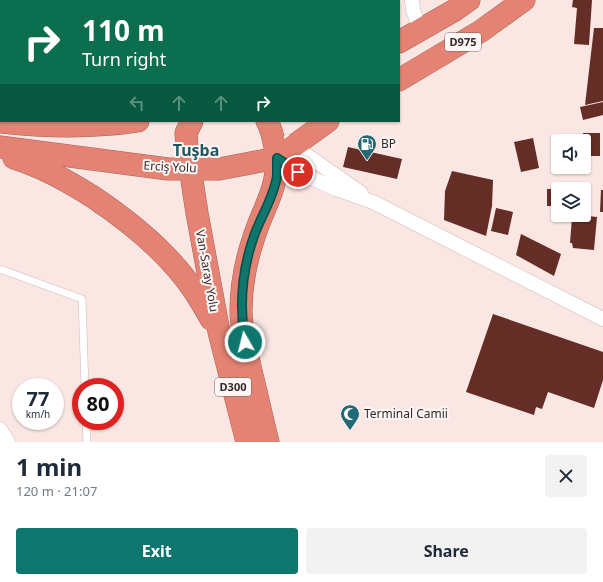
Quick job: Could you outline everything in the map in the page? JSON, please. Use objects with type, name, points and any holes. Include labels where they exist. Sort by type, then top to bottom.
[{"type":"highway","name":"D975","points":[[400,41],[455,10],[468,0]]},
{"type":"highway","name":"D975","points":[[400,79],[476,34],[524,0]]},
{"type":"highway","points":[[0,122],[98,125],[128,122]]},
{"type":"highway","name":"Van-Saray Yolu","points":[[192,122],[186,133],[197,214],[219,332],[247,442]]},
{"type":"highway","name":"Erciş Yolu","points":[[0,147],[168,169],[219,169],[285,152],[326,122]]},
{"type":"highway","points":[[270,126],[285,152]]},
{"type":"highway","name":"D300","points":[[268,442],[246,350],[241,305],[242,289],[247,262],[254,236],[274,188],[285,152]]},
{"type":"highway","points":[[0,153],[31,163],[70,182],[134,226],[157,247],[187,282],[195,292],[219,332]]},
{"type":"street","points":[[412,0],[413,10],[420,30]]},
{"type":"street","points":[[285,152],[298,172],[336,189],[373,202]]},
{"type":"street","points":[[285,152],[373,202],[603,319]]},
{"type":"street","points":[[0,429],[8,442]]},
{"type":"lane","points":[[0,269],[82,299],[85,378]]},
{"type":"lane","points":[[86,430],[87,442]]},
{"type":"building","points":[[573,0],[592,0],[589,45],[574,44],[577,8],[572,7]]},
{"type":"building","points":[[594,28],[603,28],[603,101],[585,105]]},
{"type":"building","points":[[603,102],[603,115],[583,120],[580,107]]},
{"type":"building","points":[[600,133],[600,156],[591,156],[591,134],[583,134]]},
{"type":"building","points":[[533,138],[539,168],[521,172],[514,142]]},
{"type":"building","points":[[348,147],[402,159],[397,179],[343,167]]},
{"type":"building","points":[[452,171],[493,180],[492,206],[486,236],[444,220],[445,191]]},
{"type":"building","points":[[547,189],[551,189],[551,206],[547,206]]},
{"type":"building","points":[[601,190],[603,190],[603,212],[600,212]]},
{"type":"building","points":[[496,208],[513,212],[508,235],[491,231]]},
{"type":"building","points":[[591,216],[597,217],[594,250],[573,248],[572,243],[570,243],[572,222],[591,222]]},
{"type":"building","points":[[521,234],[561,254],[554,276],[516,255]]},
{"type":"building","points":[[493,314],[603,352],[603,380],[594,408],[548,392],[542,409],[536,407],[534,415],[466,392]]},
{"type":"place","name":"BP","points":[[367,161]]},
{"type":"place","name":"Terminal Camii","points":[[350,431]]},
{"type":"district","name":"Tuşba","points":[[196,150]]},
{"type":"route","points":[[245,342],[241,312],[242,289],[254,236],[274,188],[277,176],[277,158],[298,172]]}]
